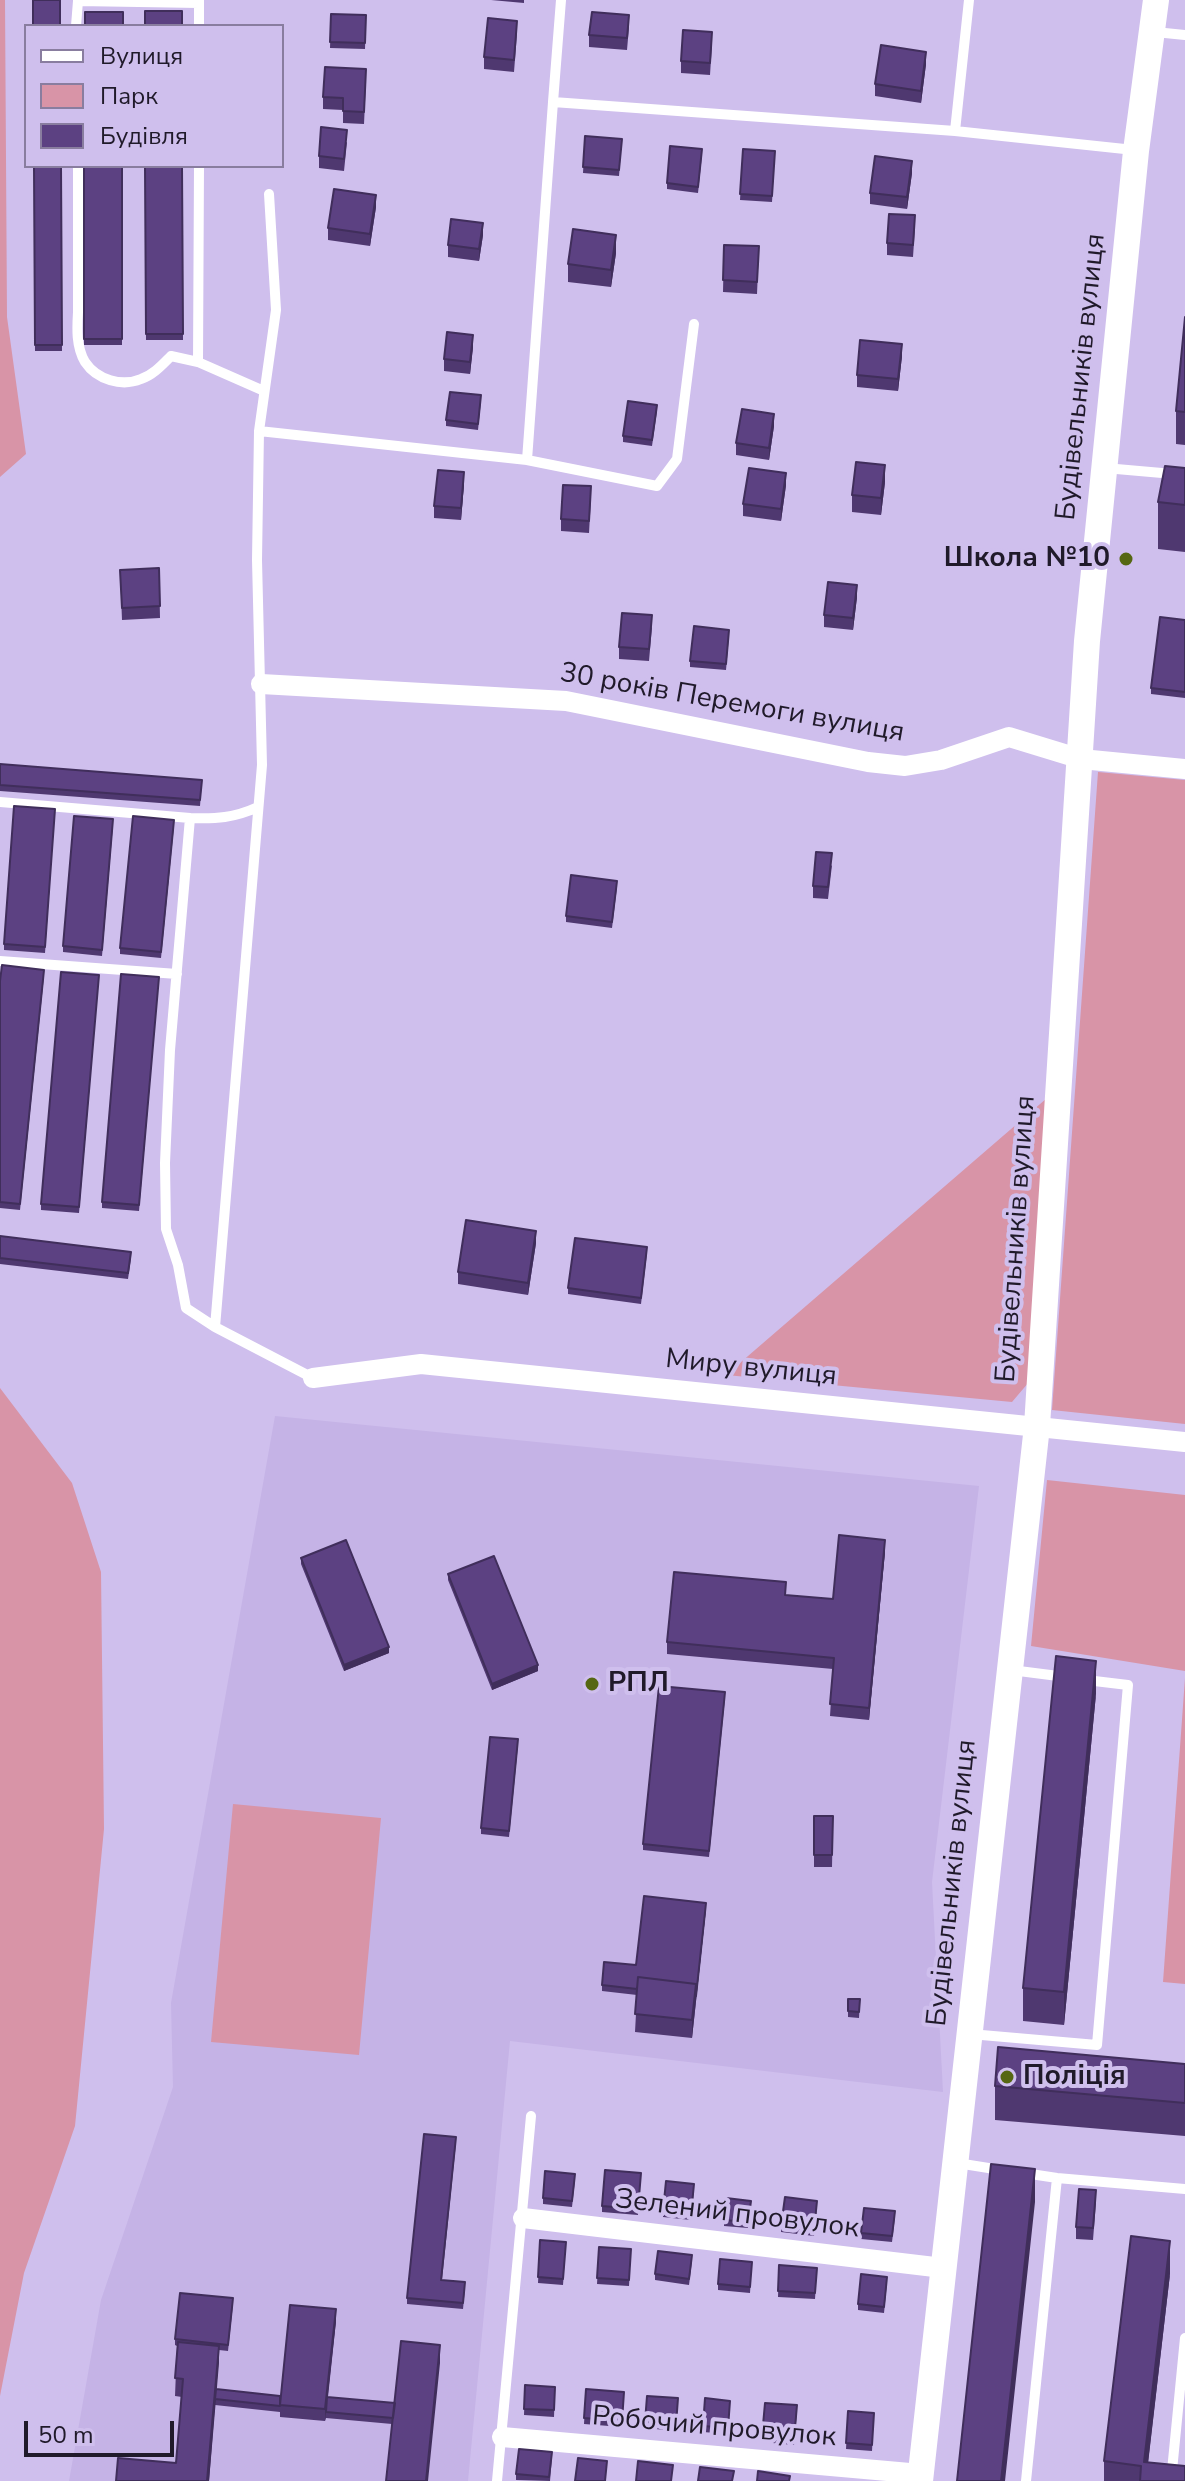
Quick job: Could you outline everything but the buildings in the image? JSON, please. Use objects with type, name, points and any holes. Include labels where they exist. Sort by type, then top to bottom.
[{"type":"street","name":"Будівельників вулиця","points":[[921,2477],[1037,1426],[1087,641],[1136,151],[1156,0]]},
{"type":"street","name":"30 років Перемоги вулиця","points":[[261,684],[566,701],[868,762],[905,766],[941,760],[1009,737],[1081,759],[1185,769]]},
{"type":"street","name":"Миру вулиця","points":[[313,1378],[421,1364],[1185,1442]]},
{"type":"street","name":"Зелений провулок","points":[[523,2218],[943,2268]]},
{"type":"street","name":"Робочий провулок","points":[[502,2437],[921,2477]]},
{"type":"lane","points":[[527,460],[561,0]]},
{"type":"lane","points":[[955,131],[969,0]]},
{"type":"lane","points":[[76,24],[78,1],[199,1],[199,24]]},
{"type":"lane","points":[[1153,32],[1185,35]]},
{"type":"lane","points":[[553,102],[955,131],[1136,151]]},
{"type":"lane","points":[[78,168],[76,333],[85,362],[98,374],[119,384],[140,380],[153,373],[171,356],[198,362],[264,391]]},
{"type":"lane","points":[[198,362],[199,168]]},
{"type":"lane","points":[[215,1327],[262,765],[257,560],[259,431],[276,310],[269,194]]},
{"type":"lane","points":[[259,431],[527,460],[657,486],[677,459],[694,324]]},
{"type":"lane","points":[[1105,468],[1185,475]]},
{"type":"lane","points":[[0,802],[217,819],[236,817],[258,807]]},
{"type":"lane","points":[[190,818],[168,1078],[166,1229],[178,1265],[186,1308],[215,1327],[313,1378]]},
{"type":"lane","points":[[0,961],[177,974]]},
{"type":"lane","points":[[969,2034],[1097,2045],[1128,1685],[1009,1669]]},
{"type":"lane","points":[[497,2481],[531,2116]]},
{"type":"lane","points":[[955,2163],[1057,2178],[1185,2189]]},
{"type":"lane","points":[[1026,2481],[1057,2178]]},
{"type":"lane","points":[[1171,2481],[1185,2338]]},
{"type":"shaded area","name":"РПЛ","points":[[275,1416],[979,1486],[932,1882],[943,2092],[510,2041],[468,2481],[69,2481],[101,2300],[173,2087],[171,2003]]},
{"type":"green space","points":[[0,0],[5,0],[7,317],[26,454],[0,477]]},
{"type":"green space","points":[[1098,772],[1185,780],[1185,1424],[1052,1410]]},
{"type":"green space","points":[[1047,1098],[1029,1382],[1012,1402],[726,1375]]},
{"type":"green space","points":[[0,1388],[72,1483],[101,1572],[104,1829],[75,2126],[24,2273],[0,2396]]},
{"type":"green space","points":[[1047,1480],[1185,1495],[1185,1671],[1031,1646]]},
{"type":"green space","points":[[1185,1678],[1185,1984],[1163,1982]]},
{"type":"green space","points":[[233,1804],[381,1818],[359,2055],[211,2042]]},
{"type":"place","name":"Школа №10","points":[[1126,559]]},
{"type":"place","name":"РПЛ","points":[[592,1684]]},
{"type":"place","name":"Поліція","points":[[1007,2077]]}]
